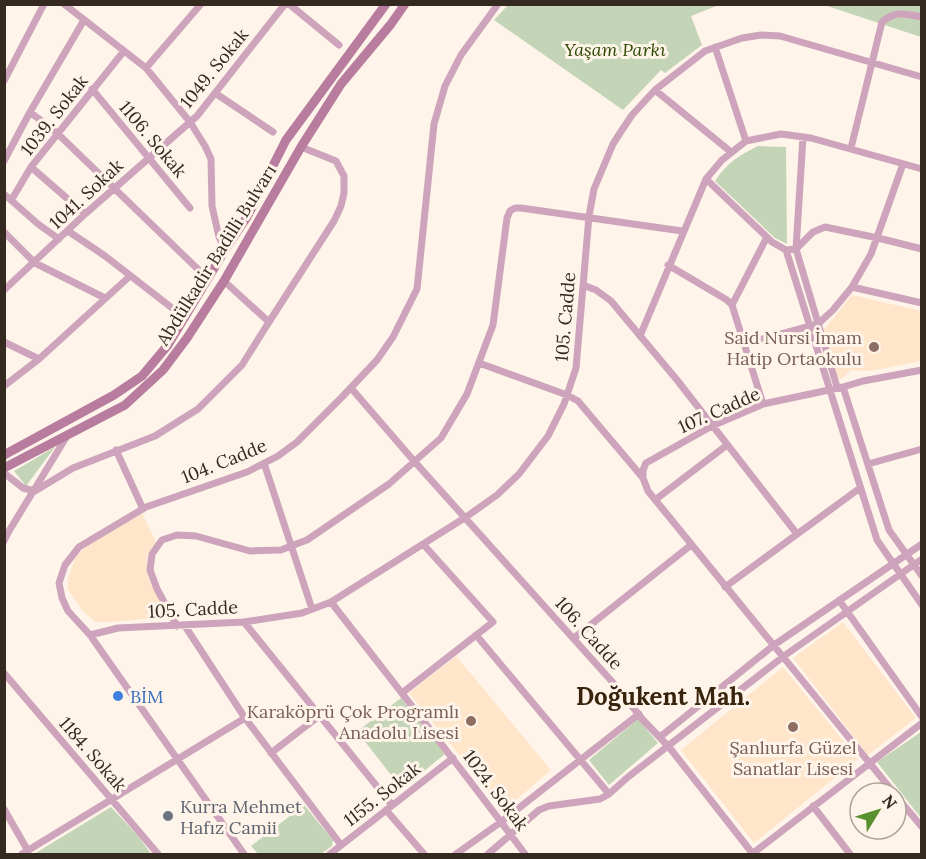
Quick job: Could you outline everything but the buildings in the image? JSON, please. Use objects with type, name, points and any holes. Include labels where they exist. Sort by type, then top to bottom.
[{"type":"main road","name":"Abdülkadir Badilli Bulvarı","points":[[4,455],[114,395],[142,376],[168,345],[247,217],[286,140],[386,4]]},
{"type":"main road","name":"Abdülkadir Badilli Bulvarı","points":[[4,468],[125,405],[163,370],[224,281],[301,147],[341,84],[405,4]]},
{"type":"street","points":[[4,81],[44,4]]},
{"type":"street","points":[[64,4],[146,68],[189,122],[212,159],[212,206],[219,237],[225,250]]},
{"type":"street","points":[[146,68],[201,4]]},
{"type":"street","points":[[287,4],[339,45]]},
{"type":"street","name":"1049. Sokak","points":[[189,122],[197,116],[287,4]]},
{"type":"street","name":"104. Cadde","points":[[244,855],[90,635],[68,611],[59,583],[65,565],[79,547],[143,509],[248,472],[278,456],[297,442],[351,388],[388,345],[417,289],[434,124],[445,86],[461,55],[498,4]]},
{"type":"street","points":[[850,148],[882,22],[888,16],[902,12],[921,17]]},
{"type":"street","points":[[4,161],[84,20]]},
{"type":"street","name":"105. Cadde","points":[[90,635],[118,628],[244,622],[302,614],[330,602],[466,517],[496,495],[519,474],[548,436],[567,395],[576,368],[589,216],[594,189],[613,144],[632,115],[655,90],[705,51],[742,38],[761,35],[780,36],[921,77]]},
{"type":"street","points":[[715,47],[746,141]]},
{"type":"street","name":"1039. Sokak","points":[[12,199],[31,167],[124,51]]},
{"type":"street","name":"1106. Sokak","points":[[92,89],[190,208]]},
{"type":"street","points":[[655,90],[731,152]]},
{"type":"street","points":[[215,93],[273,132]]},
{"type":"street","points":[[30,112],[58,134],[208,279]]},
{"type":"street","name":"1041. Sokak","points":[[4,290],[84,214],[189,122]]},
{"type":"street","points":[[640,336],[682,231],[706,179],[722,159],[746,141],[781,134],[803,137],[921,169]]},
{"type":"street","points":[[803,137],[796,249],[837,388],[860,488],[878,540],[921,605]]},
{"type":"street","points":[[4,473],[23,489],[35,491],[73,468],[155,436],[198,409],[242,365],[334,221],[344,193],[344,176],[336,161],[301,147]]},
{"type":"street","points":[[744,344],[818,324],[833,310],[852,287],[878,238],[903,164]]},
{"type":"street","points":[[31,167],[84,214]]},
{"type":"street","points":[[706,179],[767,237],[786,250],[809,326],[868,464],[889,530],[921,576]]},
{"type":"street","points":[[4,194],[59,239]]},
{"type":"street","points":[[341,845],[245,718],[181,626],[157,589],[150,570],[152,554],[162,540],[177,535],[196,536],[250,551],[281,550],[307,540],[389,484],[441,438],[467,394],[493,325],[502,246],[510,211],[521,208],[682,231]]},
{"type":"street","points":[[786,250],[796,249],[813,232],[825,227],[921,249]]},
{"type":"street","points":[[68,231],[105,256],[185,318]]},
{"type":"street","points":[[4,232],[35,262],[105,298]]},
{"type":"street","points":[[732,305],[767,237]]},
{"type":"street","points":[[668,265],[732,305],[763,404]]},
{"type":"street","points":[[4,386],[39,359],[130,276]]},
{"type":"street","points":[[224,281],[269,322]]},
{"type":"street","points":[[583,285],[596,290],[611,301],[677,380],[797,534]]},
{"type":"street","points":[[852,287],[921,303]]},
{"type":"street","points":[[4,342],[39,359]]},
{"type":"street","points":[[479,363],[578,401],[643,474],[648,491],[655,500],[884,781]]},
{"type":"street","name":"107. Cadde","points":[[643,474],[646,463],[656,456],[712,426],[763,404],[921,370]]},
{"type":"street","name":"106. Cadde","points":[[351,388],[669,747],[752,854]]},
{"type":"street","points":[[4,541],[68,436]]},
{"type":"street","points":[[655,500],[727,446]]},
{"type":"street","points":[[868,464],[921,448]]},
{"type":"street","points":[[116,450],[143,509]]},
{"type":"street","points":[[264,463],[312,609]]},
{"type":"street","points":[[725,586],[860,488]]},
{"type":"street","points":[[402,693],[493,622],[423,544]]},
{"type":"street","points":[[574,638],[691,544]]},
{"type":"street","points":[[660,737],[774,645],[921,544]]},
{"type":"street","points":[[488,855],[539,810],[600,799],[609,794],[784,656],[921,559]]},
{"type":"street","points":[[838,600],[921,717]]},
{"type":"street","name":"1024. Sokak","points":[[330,602],[453,758],[525,855]]},
{"type":"street","points":[[244,622],[320,716],[424,855]]},
{"type":"street","points":[[476,635],[609,794]]},
{"type":"street","name":"1184. Sokak","points":[[4,673],[158,855]]},
{"type":"street","points":[[456,855],[639,714]]},
{"type":"street","points":[[271,753],[320,716]]},
{"type":"street","points":[[4,808],[25,853],[245,718]]},
{"type":"street","points":[[752,854],[921,723]]},
{"type":"street","name":"1155. Sokak","points":[[330,855],[453,758]]},
{"type":"street","points":[[813,806],[850,855]]},
{"type":"street","points":[[908,810],[921,827]]},
{"type":"shaded area","name":"Said Nursi İmam Hatip Ortaokulu","points":[[852,295],[921,311],[921,361],[871,371],[851,370],[843,378],[837,379],[821,333]]},
{"type":"shaded area","points":[[142,513],[156,542],[147,555],[148,578],[166,614],[165,617],[95,622],[82,610],[68,590],[68,578],[76,556],[87,546]]},
{"type":"shaded area","points":[[843,622],[916,718],[868,755],[793,658]]},
{"type":"shaded area","name":"Karaköprü Çok Programlı Anadolu Lisesi","points":[[456,656],[551,770],[504,810],[409,693]]},
{"type":"shaded area","points":[[783,667],[858,759],[754,843],[681,750]]},
{"type":"green space","name":"Yaşam Parkı","points":[[508,5],[719,5],[691,16],[702,45],[665,73],[661,70],[623,110],[494,20]]},
{"type":"green space","points":[[824,5],[921,5],[921,37]]},
{"type":"green space","points":[[758,146],[786,147],[787,244],[775,238],[715,181],[734,161]]},
{"type":"green space","points":[[55,447],[26,486],[14,471]]},
{"type":"green space","points":[[401,698],[445,754],[402,789],[359,734],[359,730]]},
{"type":"green space","points":[[638,719],[658,743],[609,785],[589,760]]},
{"type":"green space","points":[[921,732],[921,818],[908,801],[908,781],[892,781],[877,762]]},
{"type":"green space","points":[[304,805],[333,840],[332,846],[321,854],[258,854],[251,846]]},
{"type":"green space","points":[[111,807],[139,837],[151,854],[34,854]]},
{"type":"place","name":"Said Nursi İmam Hatip Ortaokulu","points":[[874,347]]},
{"type":"place","name":"BİM","points":[[118,696]]},
{"type":"place","name":"Karaköprü Çok Programlı Anadolu Lisesi","points":[[471,721]]},
{"type":"place","name":"Şanlıurfa Güzel Sanatlar Lisesi","points":[[793,727]]},
{"type":"place","name":"Kurra Mehmet Hafız Camii","points":[[168,816]]},
{"type":"district","name":"Doğukent Mah.","points":[[663,696]]}]
